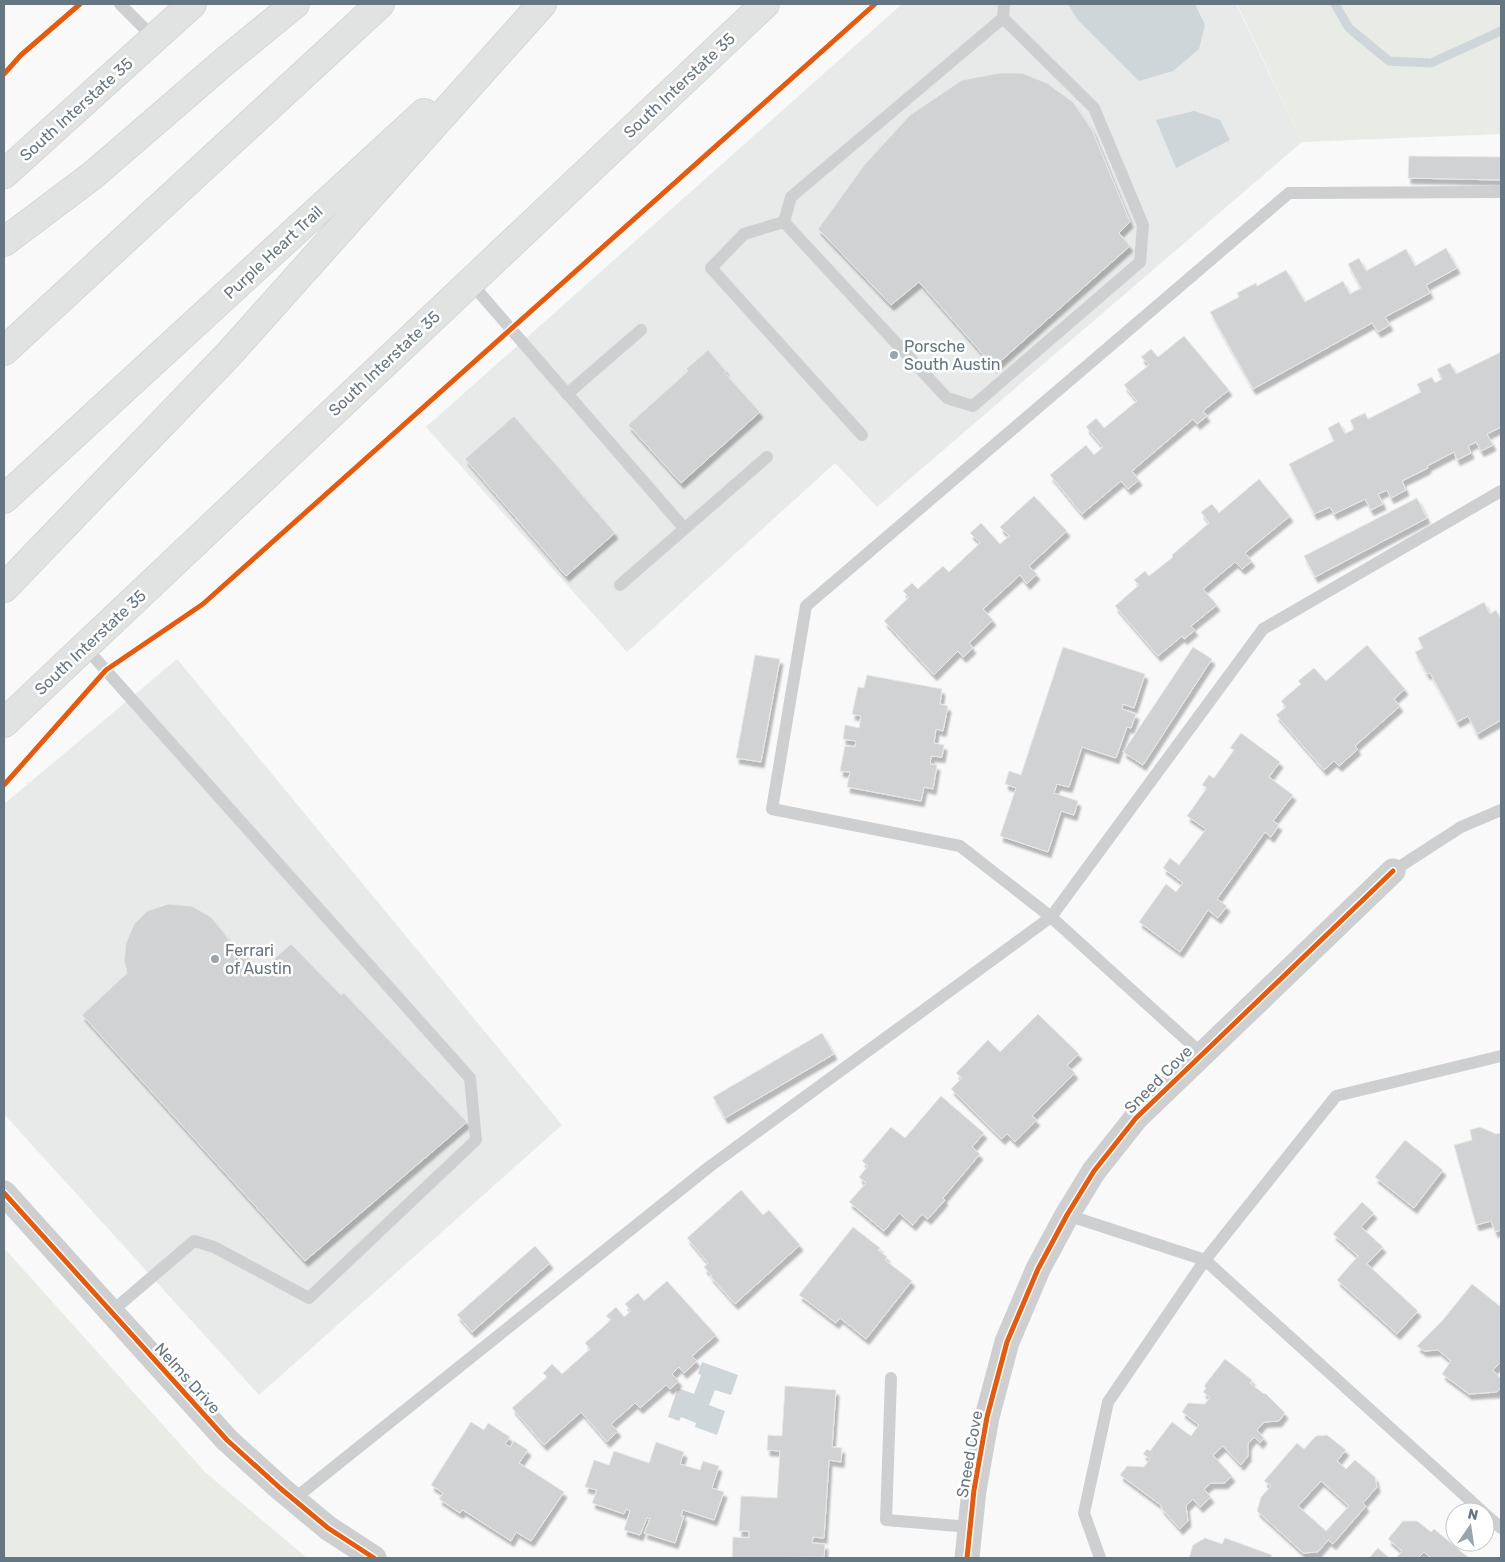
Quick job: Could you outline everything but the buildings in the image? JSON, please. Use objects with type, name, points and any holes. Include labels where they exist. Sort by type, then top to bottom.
[{"type":"main road","name":"South Interstate 35","points":[[4,174],[192,4]]},
{"type":"main road","points":[[4,242],[93,175],[224,62],[295,4]]},
{"type":"main road","points":[[4,351],[380,4]]},
{"type":"main road","points":[[4,588],[228,355],[542,4]]},
{"type":"main road","name":"Purple Heart Trail","points":[[4,500],[542,4]]},
{"type":"main road","name":"South Interstate 35","points":[[4,723],[765,4]]},
{"type":"street","name":"Sneed Cove","points":[[967,1558],[974,1490],[987,1417],[1007,1342],[1038,1269],[1067,1215],[1094,1171],[1136,1118],[1393,871]]},
{"type":"street","name":"Nelms Drive","points":[[4,1193],[227,1440],[328,1528],[374,1558]]},
{"type":"lane","points":[[120,4],[154,38]]},
{"type":"lane","points":[[784,222],[791,197],[1003,18],[1004,4]]},
{"type":"lane","points":[[784,222],[946,398],[973,406],[1140,262],[1143,225],[1094,108],[1003,18]]},
{"type":"lane","points":[[1202,1054],[1051,917],[960,846],[772,809],[806,606],[1289,193],[1501,192]]},
{"type":"lane","points":[[784,222],[744,234],[711,268],[862,435]]},
{"type":"lane","points":[[470,282],[684,528]]},
{"type":"lane","points":[[568,394],[641,330]]},
{"type":"lane","points":[[620,586],[767,456]]},
{"type":"lane","points":[[294,1499],[709,1167],[1051,917],[1263,629],[1501,491]]},
{"type":"lane","points":[[84,647],[470,1078],[476,1140],[309,1298],[214,1247],[194,1242],[112,1312]]},
{"type":"lane","points":[[1393,871],[1462,827],[1501,810]]},
{"type":"lane","points":[[1100,1558],[1084,1513],[1108,1402],[1205,1260],[1336,1096],[1501,1056]]},
{"type":"lane","points":[[1067,1215],[1205,1260],[1472,1502]]},
{"type":"lane","points":[[891,1378],[886,1520],[970,1527]]},
{"type":"shaded area","name":"Porsche South Austin","points":[[902,4],[1236,4],[1302,142],[877,507],[835,463],[627,652],[426,427]]},
{"type":"shaded area","points":[[1068,4],[1195,4],[1205,25],[1199,49],[1173,71],[1139,81],[1077,19]]},
{"type":"shaded area","points":[[1237,4],[1501,4],[1501,134],[1302,142]]},
{"type":"shaded area","points":[[1194,111],[1220,120],[1230,140],[1176,168],[1156,120]]},
{"type":"shaded area","name":"Ferrari of Austin","points":[[177,659],[562,1125],[259,1395],[4,1114],[4,804]]},
{"type":"shaded area","points":[[4,1248],[206,1473],[307,1558],[4,1558]]},
{"type":"shaded area","points":[[702,1362],[738,1375],[731,1395],[715,1390],[709,1405],[725,1411],[717,1435],[695,1427],[696,1423],[681,1417],[679,1421],[668,1417],[678,1388],[694,1394],[701,1375],[698,1374]]},
{"type":"waterway","points":[[1335,4],[1349,28],[1389,61],[1431,63],[1501,31]]},
{"type":"cycle path","points":[[4,74],[21,55],[80,4]]},
{"type":"cycle path","points":[[4,785],[106,670],[203,604],[875,4]]},
{"type":"cycle path","points":[[967,1558],[974,1490],[987,1417],[1007,1342],[1038,1269],[1067,1215],[1094,1171],[1136,1118],[1393,871]]},
{"type":"cycle path","points":[[4,1193],[227,1440],[328,1528],[374,1558]]},
{"type":"place","name":"Porsche South Austin","points":[[894,355]]},
{"type":"place","name":"Ferrari of Austin","points":[[215,959]]}]
